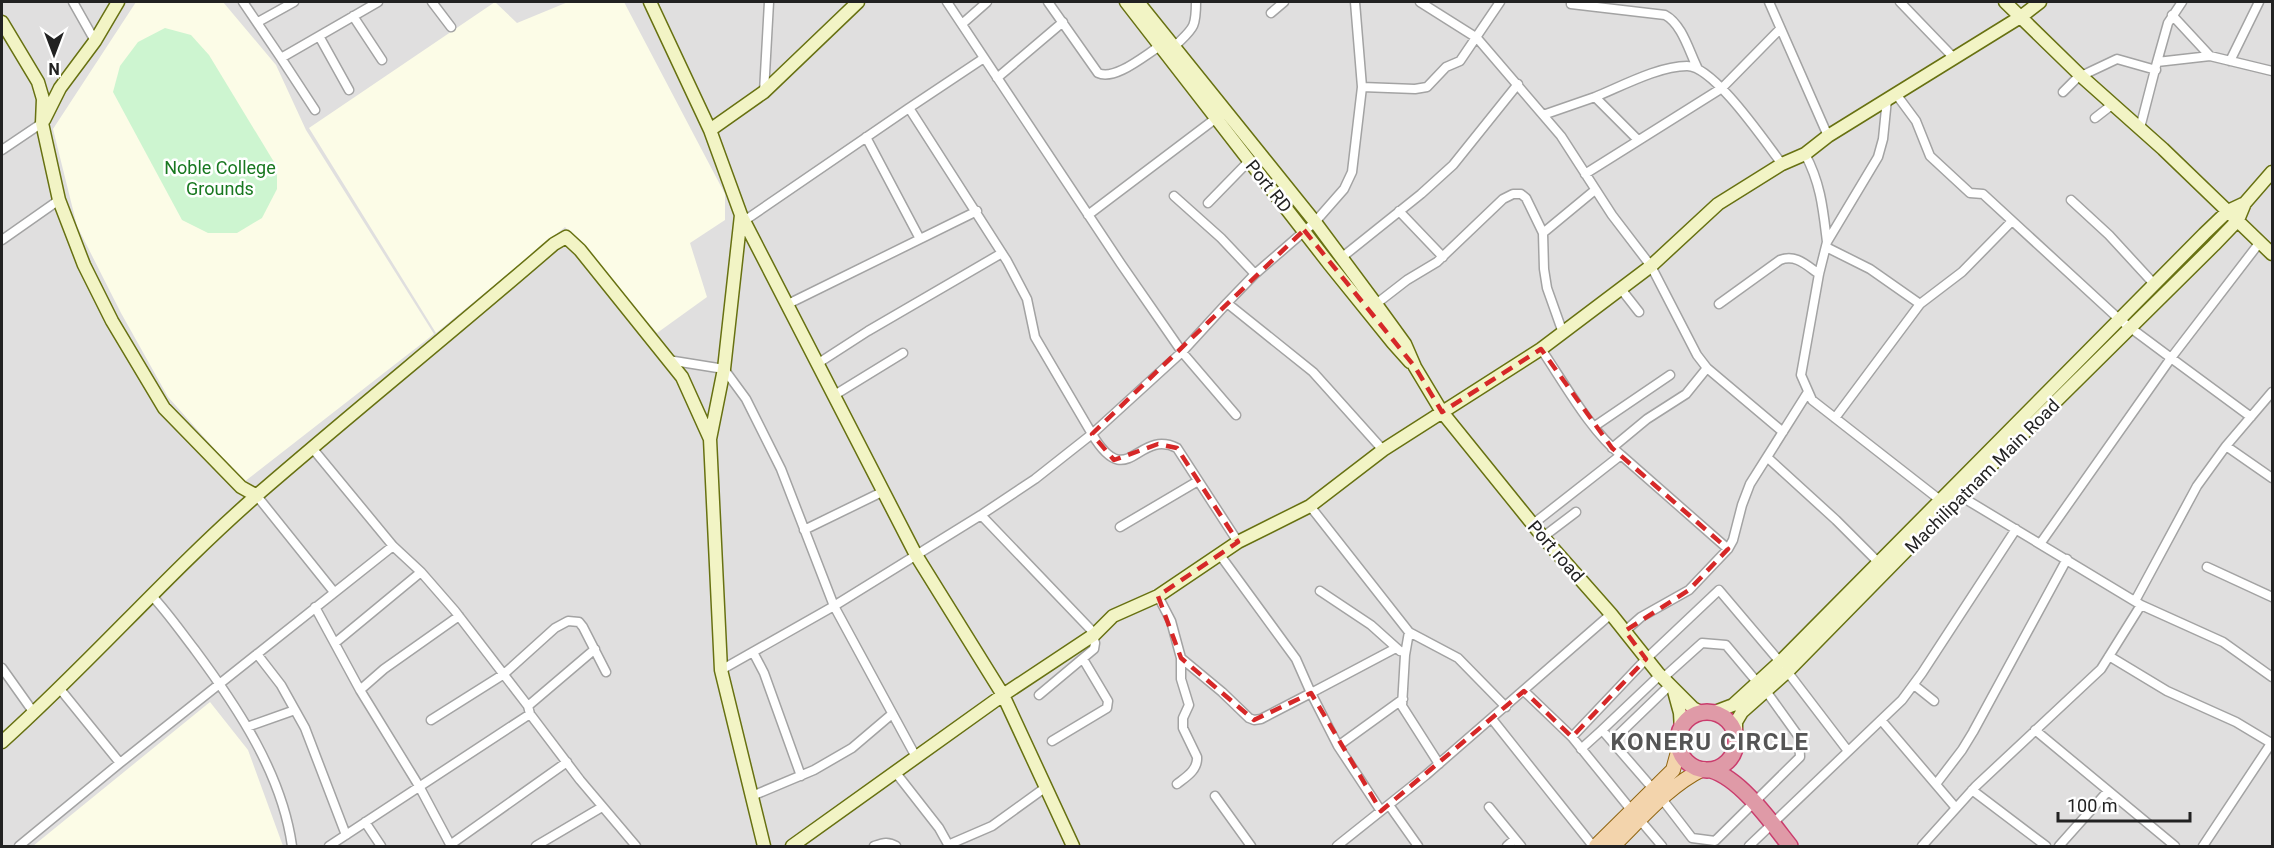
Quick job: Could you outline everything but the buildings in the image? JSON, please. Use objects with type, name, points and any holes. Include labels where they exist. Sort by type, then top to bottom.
[{"type":"highway","points":[[1737,786],[1729,767],[1736,736],[1727,720],[1707,713],[1686,722],[1681,730],[1679,748],[1688,762],[1721,773],[1737,786],[1790,846]]},
{"type":"highway","points":[[1707,770],[1730,760]]},
{"type":"main road","points":[[1658,794],[1673,770],[1679,748]]},
{"type":"main road","points":[[1595,846],[1636,815],[1658,794],[1694,773],[1707,770]]},
{"type":"main road","points":[[1613,846],[1636,815]]},
{"type":"street","points":[[73,2],[95,41]]},
{"type":"street","points":[[2,150],[42,123],[60,88],[95,41],[118,2]]},
{"type":"street","points":[[243,2],[315,110]]},
{"type":"street","points":[[258,22],[294,2]]},
{"type":"street","points":[[281,58],[378,2]]},
{"type":"street","points":[[432,2],[451,27]]},
{"type":"street","points":[[650,2],[710,130],[743,218],[786,305],[916,555],[1003,694],[1073,846]]},
{"type":"street","points":[[764,92],[769,2]]},
{"type":"street","points":[[710,130],[764,92],[858,2]]},
{"type":"street","points":[[947,2],[1182,352],[1236,415]]},
{"type":"street","points":[[962,24],[987,2]]},
{"type":"street","points":[[1048,2],[1098,73],[1104,76],[1114,75],[1160,46]]},
{"type":"street","name":"Port RD","points":[[1126,2],[1392,343],[1415,367]]},
{"type":"street","points":[[1138,2],[1315,222],[1405,344],[1415,367]]},
{"type":"street","points":[[1174,47],[1194,27],[1197,18],[1196,2]]},
{"type":"street","points":[[1271,13],[1284,2]]},
{"type":"street","points":[[721,670],[834,606],[981,515],[1035,478],[1092,434],[1182,352],[1255,274],[1315,222],[1344,189],[1352,172],[1362,87],[1355,2]]},
{"type":"street","points":[[1420,2],[1477,38],[1518,84],[1561,136],[1612,216],[1651,266],[1697,355],[1707,368],[1783,432]]},
{"type":"street","points":[[1362,87],[1415,89],[1427,87],[1446,67],[1460,61],[1500,2]]},
{"type":"street","points":[[1641,12],[1644,2]]},
{"type":"street","points":[[1769,2],[1779,30],[1828,136]]},
{"type":"street","points":[[1900,2],[1954,58]]},
{"type":"street","points":[[2005,2],[2272,254]]},
{"type":"street","points":[[792,846],[1003,694],[1094,634],[1113,616],[1158,596],[1238,542],[1310,506],[1383,450],[1541,349],[1651,266],[1718,204],[1782,164],[1804,154],[1828,136],[2022,16],[2040,2]]},
{"type":"street","points":[[2230,61],[2248,20],[2259,2]]},
{"type":"street","points":[[2140,128],[2168,23],[2178,3]]},
{"type":"street","points":[[1571,4],[1641,12],[1670,18],[1677,26],[1697,67],[1722,88],[1782,164]]},
{"type":"street","points":[[2172,15],[2210,56]]},
{"type":"street","points":[[353,16],[382,60]]},
{"type":"street","points":[[997,78],[1063,22]]},
{"type":"street","points":[[2,26],[38,82],[43,99],[42,123],[59,200],[84,265],[112,321],[164,408],[241,487],[257,496],[334,592]]},
{"type":"street","points":[[1585,174],[1722,88],[1779,30]]},
{"type":"street","points":[[319,36],[349,90]]},
{"type":"street","points":[[2062,92],[2081,76],[2117,59],[2156,66],[2210,56],[2272,71]]},
{"type":"street","points":[[764,846],[721,670],[710,439],[724,369],[743,218],[984,58]]},
{"type":"street","points":[[1543,114],[1672,67],[1697,67]]},
{"type":"street","points":[[1341,258],[1454,165],[1518,84]]},
{"type":"street","points":[[1595,96],[1638,140]]},
{"type":"street","points":[[1892,97],[1916,121],[1930,156],[1970,193],[1983,194],[2125,324],[2250,417]]},
{"type":"street","points":[[1892,97],[1878,157],[1826,244],[1801,375],[1812,400],[1940,500]]},
{"type":"street","points":[[2096,118],[2113,104]]},
{"type":"street","points":[[909,108],[1002,253],[1027,299],[1035,337],[1102,451],[1114,460],[1122,460],[1158,444],[1168,444],[1176,448],[1238,542]]},
{"type":"street","points":[[1088,215],[1215,119]]},
{"type":"street","points":[[866,137],[920,239]]},
{"type":"street","points":[[1804,154],[1814,171],[1821,191],[1826,244]]},
{"type":"street","points":[[1208,203],[1249,161]]},
{"type":"street","name":"Machilipatnam Main Road","points":[[1707,713],[1733,705],[1762,686],[1783,667],[2125,324],[2238,220],[2245,203],[2272,172]]},
{"type":"street","points":[[1543,233],[1595,190]]},
{"type":"street","points":[[1376,304],[1443,257],[1503,199],[1514,194],[1521,194],[1526,198],[1543,233],[1547,288],[1563,333]]},
{"type":"street","points":[[1174,196],[1221,238],[1255,274]]},
{"type":"street","points":[[2,240],[59,200]]},
{"type":"street","points":[[2072,200],[2109,235],[2155,285]]},
{"type":"street","name":"Machilipatnam Main Road","points":[[2125,324],[2155,285],[2228,211],[2245,203]]},
{"type":"street","points":[[786,305],[977,211]]},
{"type":"street","points":[[1399,211],[1443,257]]},
{"type":"street","points":[[1834,418],[1920,304],[1962,272],[2012,221]]},
{"type":"street","points":[[2,742],[34,712],[65,696],[106,640],[158,602],[199,549],[257,496],[554,244],[566,237],[580,250],[682,377],[710,439]]},
{"type":"street","points":[[2040,544],[2171,358],[2260,242]]},
{"type":"street","points":[[1826,244],[1870,269],[1920,304]]},
{"type":"street","points":[[817,364],[868,331],[1002,253]]},
{"type":"street","points":[[1719,304],[1780,260],[1795,258],[1819,274]]},
{"type":"street","points":[[1621,289],[1639,312]]},
{"type":"street","points":[[1227,303],[1313,372],[1383,450]]},
{"type":"street","points":[[1541,349],[1612,448],[1728,549]]},
{"type":"street","points":[[833,396],[903,353]]},
{"type":"street","points":[[668,360],[724,369],[746,399],[781,469],[834,606],[916,757]]},
{"type":"street","name":"Port road","points":[[1415,367],[1442,412],[1543,537],[1611,614],[1666,682],[1693,708],[1707,713]]},
{"type":"street","points":[[1612,448],[1647,419],[1686,394],[1707,368]]},
{"type":"street","points":[[1595,426],[1670,375]]},
{"type":"street","points":[[1625,631],[1641,617],[1689,590],[1728,549],[1750,484],[1809,392]]},
{"type":"street","points":[[1922,846],[1972,790],[2101,669],[2138,603],[2197,486],[2226,446],[2272,392]]},
{"type":"street","points":[[2226,446],[2272,478]]},
{"type":"street","points":[[314,449],[393,546],[421,572],[459,616],[567,762],[636,846]]},
{"type":"street","points":[[1533,524],[1621,454]]},
{"type":"street","points":[[1768,458],[1836,519],[1878,563]]},
{"type":"street","points":[[1120,527],[1198,482]]},
{"type":"street","points":[[804,530],[884,491]]},
{"type":"street","points":[[1955,494],[2138,603],[2223,642],[2272,677]]},
{"type":"street","name":"Machilipatnam Main Road","points":[[1783,667],[1878,563],[1940,500],[1955,494]]},
{"type":"street","points":[[1310,506],[1409,632],[1458,658],[1506,707]]},
{"type":"street","points":[[1543,537],[1576,512]]},
{"type":"street","points":[[981,515],[1094,634],[1094,649],[1039,695]]},
{"type":"street","points":[[1749,846],[1902,700],[2016,529]]},
{"type":"street","points":[[19,846],[393,546]]},
{"type":"street","points":[[1220,555],[1296,659],[1338,746],[1381,811]]},
{"type":"street","points":[[1936,784],[1973,732],[2067,559]]},
{"type":"street","points":[[2206,567],[2272,597]]},
{"type":"street","points":[[335,643],[421,572]]},
{"type":"street","points":[[1572,737],[1646,659],[1719,590],[1848,751]]},
{"type":"street","points":[[1320,591],[1362,618],[1405,655]]},
{"type":"street","points":[[1158,596],[1171,621],[1181,658],[1181,679],[1189,705],[1183,718],[1183,728],[1198,762],[1193,770],[1177,784]]},
{"type":"street","points":[[158,602],[220,684],[255,740],[281,799],[291,846]]},
{"type":"street","points":[[315,607],[360,690],[419,786],[450,846],[567,762]]},
{"type":"street","points":[[1337,846],[1439,764],[1611,614]]},
{"type":"street","points":[[360,690],[384,669],[459,616]]},
{"type":"street","points":[[431,720],[504,674],[555,628],[568,621],[579,622],[606,672]]},
{"type":"street","points":[[1409,632],[1405,655],[1402,706],[1439,764]]},
{"type":"street","points":[[1602,730],[1613,740],[1692,838],[1715,841],[1800,758],[1799,737],[1762,686],[1726,645],[1702,643],[1613,740]]},
{"type":"street","points":[[1181,658],[1222,692],[1243,714],[1254,720],[1261,719],[1396,648]]},
{"type":"street","points":[[329,846],[529,710],[595,649]]},
{"type":"street","points":[[753,652],[764,673],[801,776]]},
{"type":"street","points":[[257,654],[281,685],[295,710],[323,771],[346,835]]},
{"type":"street","points":[[2109,656],[2167,692],[2236,722],[2272,742],[2203,846]]},
{"type":"street","points":[[1052,741],[1107,708],[1108,701],[1083,659]]},
{"type":"street","points":[[2,668],[34,712]]},
{"type":"street","points":[[1581,749],[1602,730],[1666,682]]},
{"type":"street","name":"Port road","points":[[1666,682],[1680,713],[1681,730]]},
{"type":"street","points":[[1914,685],[1934,701]]},
{"type":"street","name":"Machilipatnam Main Road","points":[[1736,736],[1736,722],[1762,686]]},
{"type":"street","points":[[1524,691],[1572,737],[1662,846]]},
{"type":"street","points":[[65,696],[120,763]]},
{"type":"street","points":[[1338,746],[1402,699]]},
{"type":"street","points":[[247,728],[295,710]]},
{"type":"street","points":[[752,796],[801,776],[852,748],[892,714]]},
{"type":"street","points":[[1492,719],[1595,846]]},
{"type":"street","points":[[1881,720],[1956,808]]},
{"type":"street","points":[[2035,730],[2175,846]]},
{"type":"street","points":[[896,772],[939,828],[948,846],[992,826],[1046,788]]},
{"type":"street","points":[[1972,790],[2046,846]]},
{"type":"street","points":[[2059,846],[2109,791]]},
{"type":"street","points":[[1215,796],[1251,846]]},
{"type":"street","points":[[1389,805],[1418,846]]},
{"type":"street","points":[[537,846],[602,807]]},
{"type":"street","points":[[1489,807],[1521,846]]},
{"type":"street","points":[[365,822],[381,846]]},
{"type":"street","points":[[1507,846],[1515,839]]},
{"type":"street","points":[[874,846],[891,843],[896,846]]},
{"type":"highlighted area","points":[[1304,230],[1415,367],[1442,412],[1541,349],[1612,448],[1728,549],[1689,590],[1625,631],[1646,659],[1572,737],[1524,691],[1381,811],[1311,693],[1254,720],[1181,658],[1158,596],[1238,542],[1177,448],[1158,444],[1114,460],[1092,434]]},
{"type":"shaded area","points":[[2,2],[2272,2],[2272,846],[2,846]]},
{"type":"shaded area","points":[[136,2],[223,2],[276,65],[306,130],[434,334],[244,482],[168,397],[121,313],[77,226],[53,129]]},
{"type":"shaded area","points":[[495,2],[517,23],[568,2],[624,2],[725,194],[725,220],[690,243],[707,297],[657,333],[565,227],[436,333],[309,128]]},
{"type":"shaded area","points":[[210,702],[248,750],[283,846],[33,846]]},
{"type":"green space","name":"Noble College Grounds","points":[[165,28],[191,35],[209,55],[277,167],[277,189],[262,218],[237,233],[208,233],[182,220],[113,92],[120,66],[138,42]]},
{"type":"district","name":"KONERU CIRCLE","points":[[1710,742]]}]
